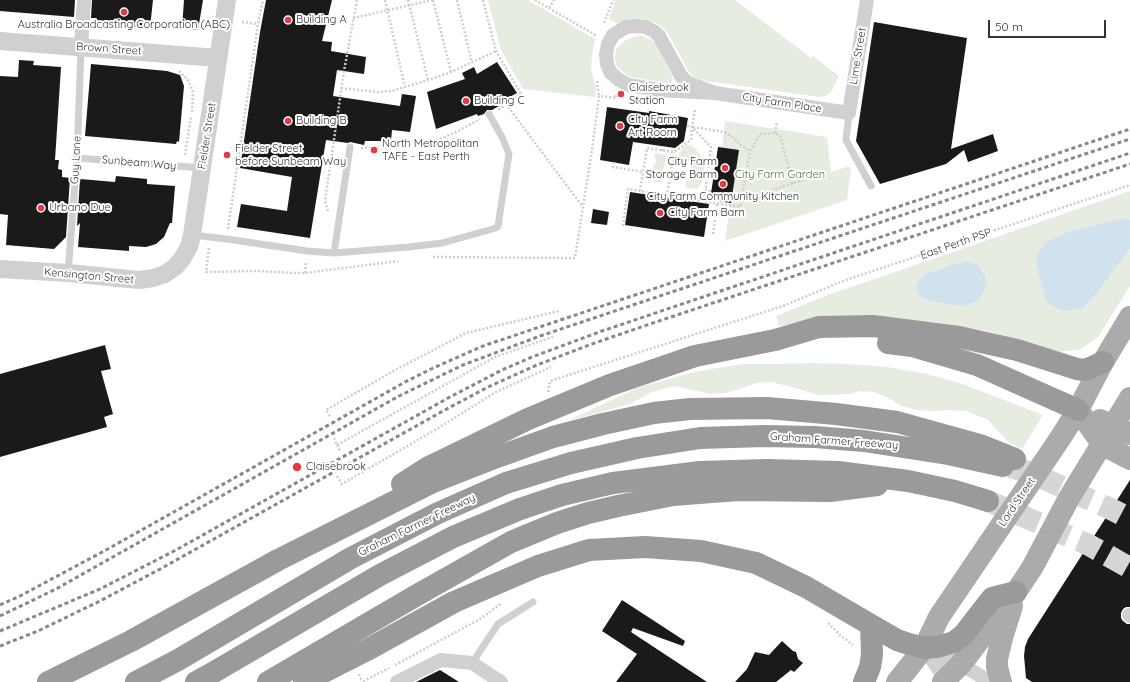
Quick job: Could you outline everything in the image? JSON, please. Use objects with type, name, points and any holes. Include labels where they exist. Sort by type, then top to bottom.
[{"type":"highway","points":[[48,682],[130,641],[278,560],[427,468],[528,420],[610,384],[695,356],[775,340],[819,327],[873,326],[959,337],[1017,350],[1077,369],[1084,370],[1103,362]]},
{"type":"highway","points":[[775,340],[841,338],[912,346],[977,365],[1078,410]]},
{"type":"highway","name":"Graham Farmer Freeway","points":[[136,682],[178,660],[351,558],[438,513],[506,483],[571,463],[637,448],[700,438],[764,436],[815,437],[864,441],[1012,463],[980,445],[897,422],[767,408],[690,409],[654,413],[553,437],[489,460],[433,482],[278,560]]},
{"type":"highway","points":[[196,682],[380,575],[453,537],[520,509],[562,495],[613,482],[700,472],[767,470],[838,472],[908,481],[955,491],[988,501]]},
{"type":"highway","points":[[268,682],[510,542],[557,523],[588,513],[673,495],[738,490],[830,492],[908,481]]},
{"type":"highway","points":[[304,682],[367,650],[454,602],[538,566],[590,550],[645,547],[701,551],[756,563],[806,587],[897,640],[906,644],[924,648],[937,647],[954,642],[964,634],[992,598],[1016,592]]},
{"type":"highway","points":[[864,682],[870,667],[872,655],[870,625]]},
{"type":"main road","name":"Lord Street","points":[[897,682],[924,648],[939,617],[1059,440],[1078,410],[1103,362],[1130,317]]},
{"type":"main road","points":[[946,681],[1016,592],[1032,568],[1069,498],[1103,445],[1122,430],[1130,398]]},
{"type":"main road","points":[[1078,410],[1122,430]]},
{"type":"main road","points":[[1078,410],[1103,445],[1130,459]]},
{"type":"main road","points":[[1001,682],[997,667],[997,659],[1016,592]]},
{"type":"street","points":[[81,47],[84,0]]},
{"type":"street","name":"Fielder Street","points":[[175,267],[189,247],[192,235],[227,0]]},
{"type":"street","name":"Lime Street","points":[[849,113],[867,0]]},
{"type":"street","name":"City Farm Place","points":[[715,92],[689,83],[685,80],[681,76],[659,36],[651,30],[641,26],[631,26],[621,29],[613,36],[608,44],[606,54],[607,64],[612,74],[619,80],[629,85],[659,90],[715,92],[849,113]]},
{"type":"street","name":"Brown Street","points":[[0,41],[218,58]]},
{"type":"street","name":"Kensington Street","points":[[0,269],[68,273],[140,280],[165,274],[175,267]]},
{"type":"street","points":[[924,648],[960,664],[990,682]]},
{"type":"street","points":[[924,648],[946,681]]},
{"type":"street","points":[[397,682],[441,660],[472,663],[501,682]]},
{"type":"lane","name":"Guy Lane","points":[[68,273],[76,158],[81,47]]},
{"type":"lane","points":[[849,113],[846,140],[871,186]]},
{"type":"lane","points":[[192,235],[307,251],[334,253],[442,243],[496,228],[498,226],[509,154],[502,137],[489,114]]},
{"type":"lane","points":[[334,253],[350,147]]},
{"type":"lane","name":"Sunbeam Way","points":[[76,158],[202,168]]},
{"type":"lane","points":[[472,663],[498,624],[533,602]]},
{"type":"path","points":[[228,230],[258,24],[263,0]]},
{"type":"path","points":[[330,216],[325,201],[341,88],[357,0]]},
{"type":"path","points":[[385,0],[405,87]]},
{"type":"path","points":[[408,0],[428,80]]},
{"type":"path","points":[[353,18],[433,0],[451,72]]},
{"type":"path","points":[[457,0],[472,63]]},
{"type":"path","points":[[333,144],[350,147],[383,148],[423,144],[456,132],[500,109],[520,94],[496,52],[483,0]]},
{"type":"path","points":[[535,0],[599,37]]},
{"type":"path","points":[[549,8],[554,0]]},
{"type":"path","points":[[242,22],[258,24]]},
{"type":"path","points":[[341,88],[377,92],[392,91],[451,72],[496,52]]},
{"type":"path","points":[[178,71],[188,80],[193,92],[192,111],[183,167]]},
{"type":"path","points":[[427,257],[575,258],[599,96],[616,98],[619,80]]},
{"type":"path","points":[[506,104],[583,206]]},
{"type":"path","points":[[640,191],[647,148],[674,152],[691,140],[695,110]]},
{"type":"path","points":[[775,133],[777,122]]},
{"type":"path","points":[[687,126],[724,132],[750,151]]},
{"type":"path","points":[[692,127],[711,147],[704,202]]},
{"type":"path","points":[[623,226],[628,189],[740,207],[750,151],[760,134],[775,133],[780,136],[793,184]]},
{"type":"path","points":[[667,196],[674,152]]},
{"type":"path","points":[[709,160],[716,161]]},
{"type":"path","points":[[614,162],[613,167],[643,172]]},
{"type":"path","points":[[741,200],[825,173]]},
{"type":"path","name":"East Perth PSP","points":[[783,306],[843,282],[1130,185]]},
{"type":"path","points":[[705,190],[711,191]]},
{"type":"path","points":[[712,234],[718,204]]},
{"type":"path","points":[[210,237],[206,272],[258,271],[294,274],[404,260]]},
{"type":"path","points":[[330,416],[326,410],[399,368],[466,333],[559,311]]},
{"type":"path","points":[[336,445],[495,357],[555,336]]},
{"type":"path","points":[[337,476],[342,484],[435,430],[496,392],[552,367]]},
{"type":"path","points":[[334,438],[340,451]]},
{"type":"path","points":[[359,674],[360,679],[364,681],[375,676],[480,618],[504,602]]},
{"type":"path","points":[[826,621],[841,636],[853,645]]},
{"type":"green space","points":[[488,0],[528,0],[595,39],[591,70],[596,88],[595,97],[523,89],[501,50]]},
{"type":"green space","points":[[615,0],[735,0],[811,58],[813,56],[839,76],[831,92],[826,96],[819,97],[699,79],[693,76],[688,70],[668,33],[661,26],[644,19],[628,20],[618,24],[609,19]]},
{"type":"green space","points":[[636,36],[642,36],[655,43],[672,76],[673,79],[671,83],[631,77],[617,67],[615,58],[616,49],[626,40]]},
{"type":"green space","name":"City Farm Garden","points":[[725,121],[827,137],[831,172],[850,166],[851,169],[847,200],[725,241],[738,151],[722,148]]},
{"type":"green space","points":[[691,145],[695,148],[703,159],[704,175],[698,188],[692,189],[686,187],[685,184],[688,177],[688,171],[692,165],[691,162],[679,157],[678,155],[683,147]]},
{"type":"green space","points":[[655,154],[663,154],[666,158],[661,175],[661,182],[655,182],[651,175],[653,167],[656,163]]},
{"type":"green space","points":[[1130,191],[1130,286],[1098,337],[1081,349],[1060,352],[987,331],[939,323],[877,318],[829,319],[779,326],[776,316],[825,296]]},
{"type":"green space","points":[[813,363],[887,367],[927,374],[960,383],[1043,415],[1022,449],[1007,441],[988,420],[966,411],[918,410],[902,406],[874,392],[860,391],[849,394],[818,395],[771,382],[756,383],[725,393],[711,394],[674,386],[652,392],[630,404],[569,420],[640,387],[694,372],[741,364]]},
{"type":"water","points":[[1126,218],[1130,220],[1130,248],[1092,299],[1082,308],[1066,311],[1054,307],[1046,300],[1036,264],[1038,253],[1048,241],[1070,231]]},
{"type":"water","points":[[965,261],[978,265],[986,279],[984,291],[977,301],[962,306],[925,300],[917,293],[916,284],[925,274]]},
{"type":"building","points":[[0,0],[75,0],[74,17],[0,11]]},
{"type":"building","name":"Australia Broadcasting Corporation (ABC)","points":[[92,0],[153,0],[150,28],[95,24],[95,18],[91,18]]},
{"type":"building","points":[[184,0],[203,0],[198,30],[182,28]]},
{"type":"building","name":"Building B","points":[[266,0],[332,0],[322,41],[332,42],[331,51],[366,57],[364,74],[337,70],[333,96],[400,106],[402,94],[416,96],[410,132],[392,130],[391,141],[365,141],[364,145],[326,140],[310,238],[237,227],[241,204],[287,211],[292,177],[240,168]]},
{"type":"building","points":[[874,22],[967,38],[951,149],[993,134],[998,151],[968,162],[964,150],[946,164],[880,184],[856,141]]},
{"type":"building","points":[[19,60],[34,61],[33,65],[61,67],[55,160],[59,160],[58,169],[62,170],[62,177],[70,178],[66,237],[54,249],[6,245],[8,215],[0,214],[0,76],[18,77]]},
{"type":"building","points":[[497,62],[517,93],[497,104],[499,106],[492,110],[487,110],[484,114],[478,116],[477,114],[436,129],[427,92],[465,79],[462,73],[474,67],[477,74]]},
{"type":"building","points":[[91,64],[167,71],[180,75],[184,86],[179,142],[177,141],[176,144],[85,136]]},
{"type":"building","points":[[607,107],[649,113],[649,111],[688,118],[684,141],[675,148],[633,142],[629,165],[600,160]]},
{"type":"building","points":[[718,147],[739,150],[731,203],[710,200]]},
{"type":"building","points":[[116,176],[147,179],[147,184],[175,186],[172,223],[170,223],[164,237],[156,244],[146,247],[129,246],[129,251],[78,247],[80,223],[77,226],[80,179],[115,182]]},
{"type":"building","points":[[630,192],[709,204],[704,237],[625,225]]},
{"type":"building","points":[[593,209],[609,212],[607,225],[591,223]]},
{"type":"building","points":[[105,345],[111,369],[101,371],[113,414],[104,417],[107,427],[0,457],[0,374]]},
{"type":"building","points":[[1130,480],[1130,607],[1123,609],[1121,618],[1127,624],[1130,624],[1130,682],[1032,682],[1026,678],[1024,656],[1028,639]]},
{"type":"building","points":[[622,600],[685,641],[683,646],[633,628],[631,632],[707,682],[616,682],[637,654],[602,631]]},
{"type":"building","points":[[782,641],[796,652],[798,659],[803,663],[794,672],[791,670],[776,682],[735,682],[747,669],[755,652],[769,655]]},
{"type":"building","points":[[440,670],[459,682],[416,682]]},
{"type":"tunnel","points":[[1010,467],[1029,472],[1130,519]]},
{"type":"tunnel","points":[[988,501],[1089,545],[1130,568]]},
{"type":"railway","points":[[0,605],[20,596],[106,550],[407,381],[483,346],[1130,129]]},
{"type":"railway","points":[[0,616],[56,589],[399,396],[463,365],[540,336],[1130,139]]},
{"type":"railway","points":[[0,631],[100,589],[176,550],[450,397],[504,369],[532,357],[602,331],[1130,153]]},
{"type":"railway","points":[[0,646],[38,631],[100,601],[443,411],[488,387],[537,365],[644,326],[1130,164]]},
{"type":"place","name":"Australia Broadcasting Corporation (ABC)","points":[[124,12]]},
{"type":"place","name":"Building A","points":[[288,20]]},
{"type":"place","name":"Claisebrook Station","points":[[621,94]]},
{"type":"place","name":"Building C","points":[[466,101]]},
{"type":"place","name":"Building B","points":[[288,121]]},
{"type":"place","name":"City Farm Art Room","points":[[620,126]]},
{"type":"place","name":"North Metropolitan TAFE - East Perth","points":[[374,150]]},
{"type":"place","name":"Fielder Street before Sunbeam Way","points":[[227,155]]},
{"type":"place","name":"City Farm Storage Barm","points":[[725,168]]},
{"type":"place","name":"City Farm Community Kitchen","points":[[723,184]]},
{"type":"place","name":"Urbano Due","points":[[41,208]]},
{"type":"place","name":"City Farm Barn","points":[[660,213]]},
{"type":"place","name":"Claisebrook","points":[[297,467]]}]
